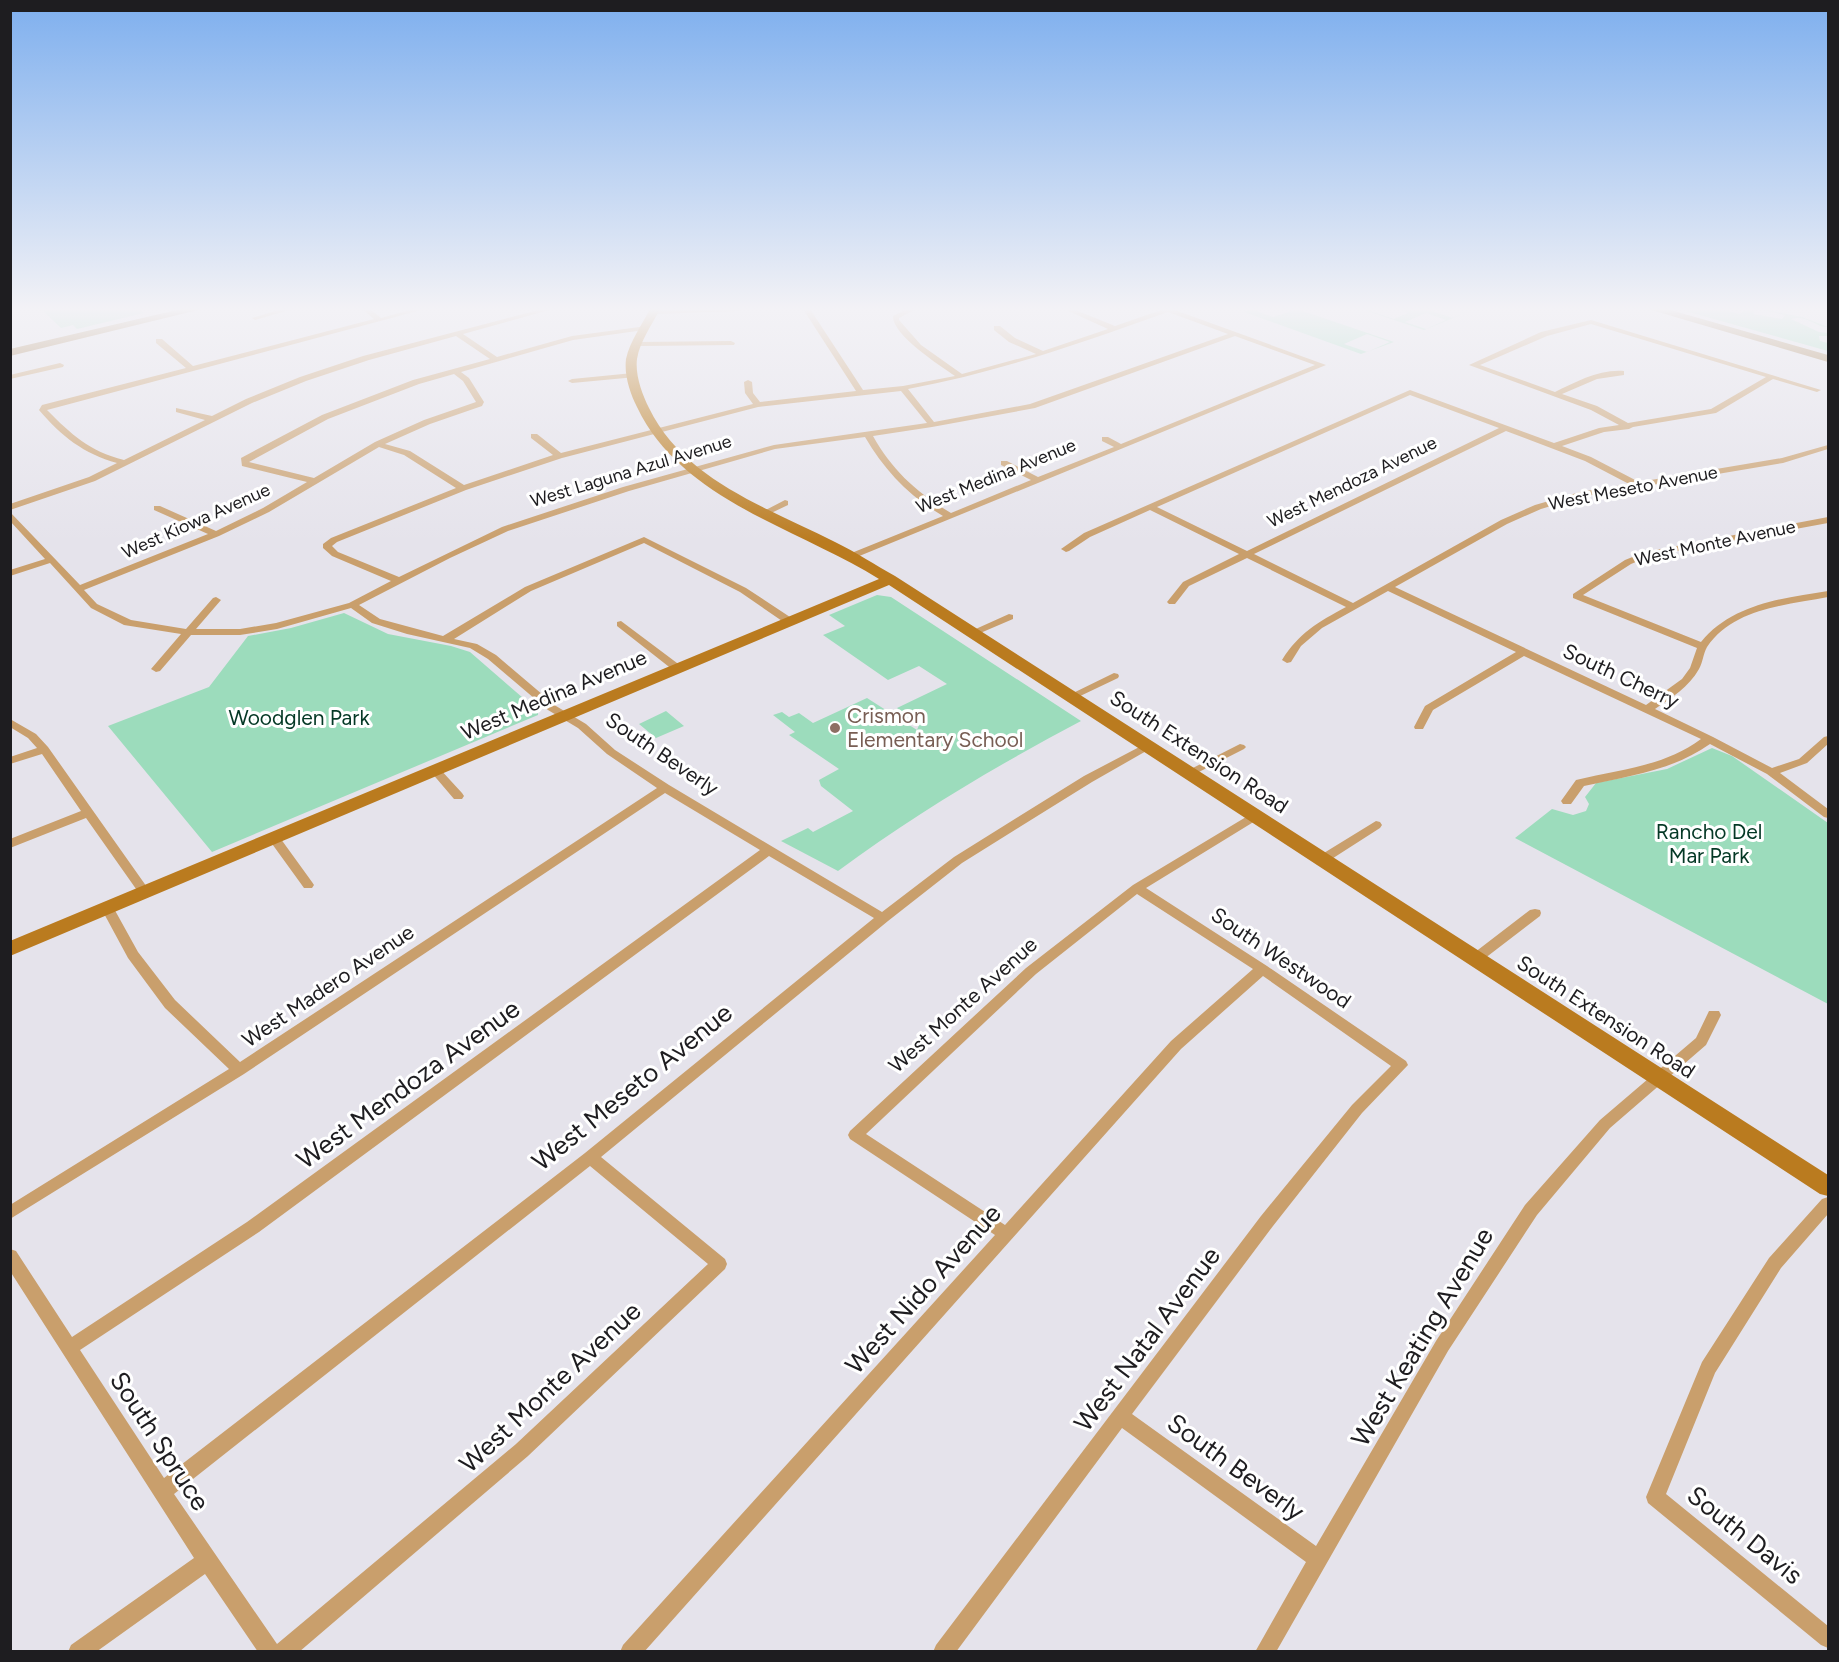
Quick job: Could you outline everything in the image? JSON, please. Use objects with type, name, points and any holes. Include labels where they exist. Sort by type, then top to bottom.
[{"type":"street","points":[[122,387],[45,406],[43,410],[81,448],[95,455],[127,463]]},
{"type":"street","points":[[10,507],[92,479],[212,419],[286,387]]},
{"type":"street","points":[[314,481],[245,464],[244,460],[298,429],[359,402],[407,387]]},
{"type":"street","name":"West Kiowa Avenue","points":[[80,588],[216,534],[266,510],[378,444],[427,422],[479,404],[471,387]]},
{"type":"street","name":"South Extension Road","points":[[636,387],[643,411],[656,431],[694,470],[720,489],[852,556],[890,579],[1828,1187]]},
{"type":"street","points":[[748,387],[749,393],[758,405]]},
{"type":"street","points":[[857,387],[860,391]]},
{"type":"street","points":[[400,581],[335,554],[326,546],[334,540],[464,488],[559,456],[758,405],[903,387],[932,425]]},
{"type":"street","name":"West Laguna Azul Avenue","points":[[10,515],[80,588],[84,597],[94,606],[128,623],[188,632],[240,632],[277,626],[352,605],[505,529],[595,499],[694,470],[774,447],[932,425],[1032,406],[1087,387]]},
{"type":"street","name":"West Medina Avenue","points":[[852,556],[1269,387]]},
{"type":"street","points":[[1535,387],[1607,413],[1629,426]]},
{"type":"street","points":[[1556,394],[1571,387]]},
{"type":"street","points":[[1555,446],[1580,436],[1713,411],[1755,387]]},
{"type":"street","points":[[1805,387],[1817,390]]},
{"type":"street","points":[[1066,549],[1087,535],[1410,392],[1604,466],[1639,486]]},
{"type":"street","points":[[179,410],[212,419]]},
{"type":"street","name":"West Mendoza Avenue","points":[[1172,602],[1186,584],[1506,428]]},
{"type":"street","points":[[867,433],[882,460],[904,485],[950,516]]},
{"type":"street","points":[[534,436],[559,456]]},
{"type":"street","points":[[1105,439],[1120,447]]},
{"type":"street","points":[[378,444],[407,453],[464,488]]},
{"type":"street","name":"West Meseto Avenue","points":[[1287,660],[1297,644],[1318,626],[1504,522],[1538,507],[1580,495],[1818,452],[1828,447]]},
{"type":"street","points":[[1818,452],[1828,457]]},
{"type":"street","points":[[1004,463],[1037,480]]},
{"type":"street","points":[[764,513],[785,503]]},
{"type":"street","points":[[1150,507],[1352,606]]},
{"type":"street","points":[[157,508],[216,534]]},
{"type":"street","name":"West Monte Avenue","points":[[1702,646],[1576,596],[1628,562],[1648,554],[1828,520]]},
{"type":"street","points":[[446,639],[528,589],[644,540],[743,590],[789,621]]},
{"type":"street","points":[[10,573],[51,560]]},
{"type":"street","name":"West Medina Avenue","points":[[10,949],[890,579]]},
{"type":"street","name":"South Cherry","points":[[1387,587],[1709,739],[1771,772],[1828,814]]},
{"type":"street","points":[[1646,710],[1680,686],[1695,667],[1702,646],[1739,615],[1828,594]]},
{"type":"street","points":[[156,669],[216,600]]},
{"type":"street","name":"South Beverly","points":[[352,605],[376,621],[411,632],[473,646],[492,657],[562,716],[582,726],[611,752],[665,788],[883,918]]},
{"type":"street","points":[[974,632],[1009,617]]},
{"type":"street","points":[[621,624],[677,668]]},
{"type":"street","points":[[1419,727],[1430,708],[1525,651]]},
{"type":"street","points":[[1072,696],[1114,676]]},
{"type":"street","points":[[10,722],[32,736],[44,749],[145,892]]},
{"type":"street","points":[[1567,801],[1580,783],[1662,765],[1688,754],[1709,739]]},
{"type":"street","points":[[1771,772],[1803,761],[1828,739]]},
{"type":"street","name":"West Meseto Avenue","points":[[163,1491],[590,1157],[883,918],[958,860],[1030,813],[1149,746]]},
{"type":"street","points":[[1189,774],[1240,747]]},
{"type":"street","points":[[10,762],[44,749]]},
{"type":"street","points":[[435,770],[458,796]]},
{"type":"street","name":"West Madero Avenue","points":[[10,1213],[239,1070],[665,788]]},
{"type":"street","points":[[10,844],[89,812]]},
{"type":"street","name":"West Monte Avenue","points":[[1006,1234],[855,1134],[1031,971],[1137,888],[1256,815]]},
{"type":"street","points":[[1323,859],[1376,825]]},
{"type":"street","points":[[274,838],[308,885]]},
{"type":"street","name":"West Mendoza Avenue","points":[[69,1348],[254,1227],[769,850]]},
{"type":"street","name":"South Westwood","points":[[1137,888],[1262,969],[1401,1065]]},
{"type":"street","points":[[107,908],[134,955],[170,1004],[239,1070]]},
{"type":"street","points":[[1475,959],[1535,913]]},
{"type":"street","name":"West Nido Avenue","points":[[630,1652],[1176,1045],[1262,969]]},
{"type":"street","name":"West Keating Avenue","points":[[1265,1652],[1442,1346],[1531,1210],[1605,1124],[1701,1041],[1714,1015]]},
{"type":"street","name":"West Natal Avenue","points":[[943,1652],[1122,1417],[1267,1221],[1357,1110],[1401,1065]]},
{"type":"street","name":"West Monte Avenue","points":[[283,1652],[522,1450],[719,1264],[590,1157]]},
{"type":"street","name":"South Davis","points":[[1828,1204],[1775,1263],[1708,1368],[1655,1497],[1828,1638]]},
{"type":"street","name":"South Spruce","points":[[10,1256],[207,1561],[270,1652]]},
{"type":"street","name":"South Beverly","points":[[1122,1417],[1319,1560]]},
{"type":"street","points":[[78,1652],[207,1561]]},
{"type":"green space","points":[[877,595],[891,597],[1081,721],[956,792],[896,830],[838,871],[781,841],[808,828],[813,832],[853,811],[821,786],[819,780],[839,769],[789,735],[795,732],[773,715],[782,712],[789,717],[799,713],[813,723],[867,698],[917,730],[919,725],[897,708],[947,684],[919,666],[888,680],[823,635],[845,626],[829,615]]},
{"type":"green space","name":"Woodglen Park","points":[[344,613],[388,634],[470,652],[538,711],[538,715],[212,852],[108,726],[209,687],[248,636],[291,628]]},
{"type":"green space","points":[[666,711],[684,726],[656,738],[639,724]]},
{"type":"green space","name":"Rancho Del Mar Park","points":[[1712,748],[1732,756],[1828,823],[1828,1004],[1515,838],[1552,809],[1573,815],[1586,811],[1589,804],[1585,797],[1596,783],[1667,769]]},
{"type":"place","name":"Crismon Elementary School","points":[[835,728]]}]
